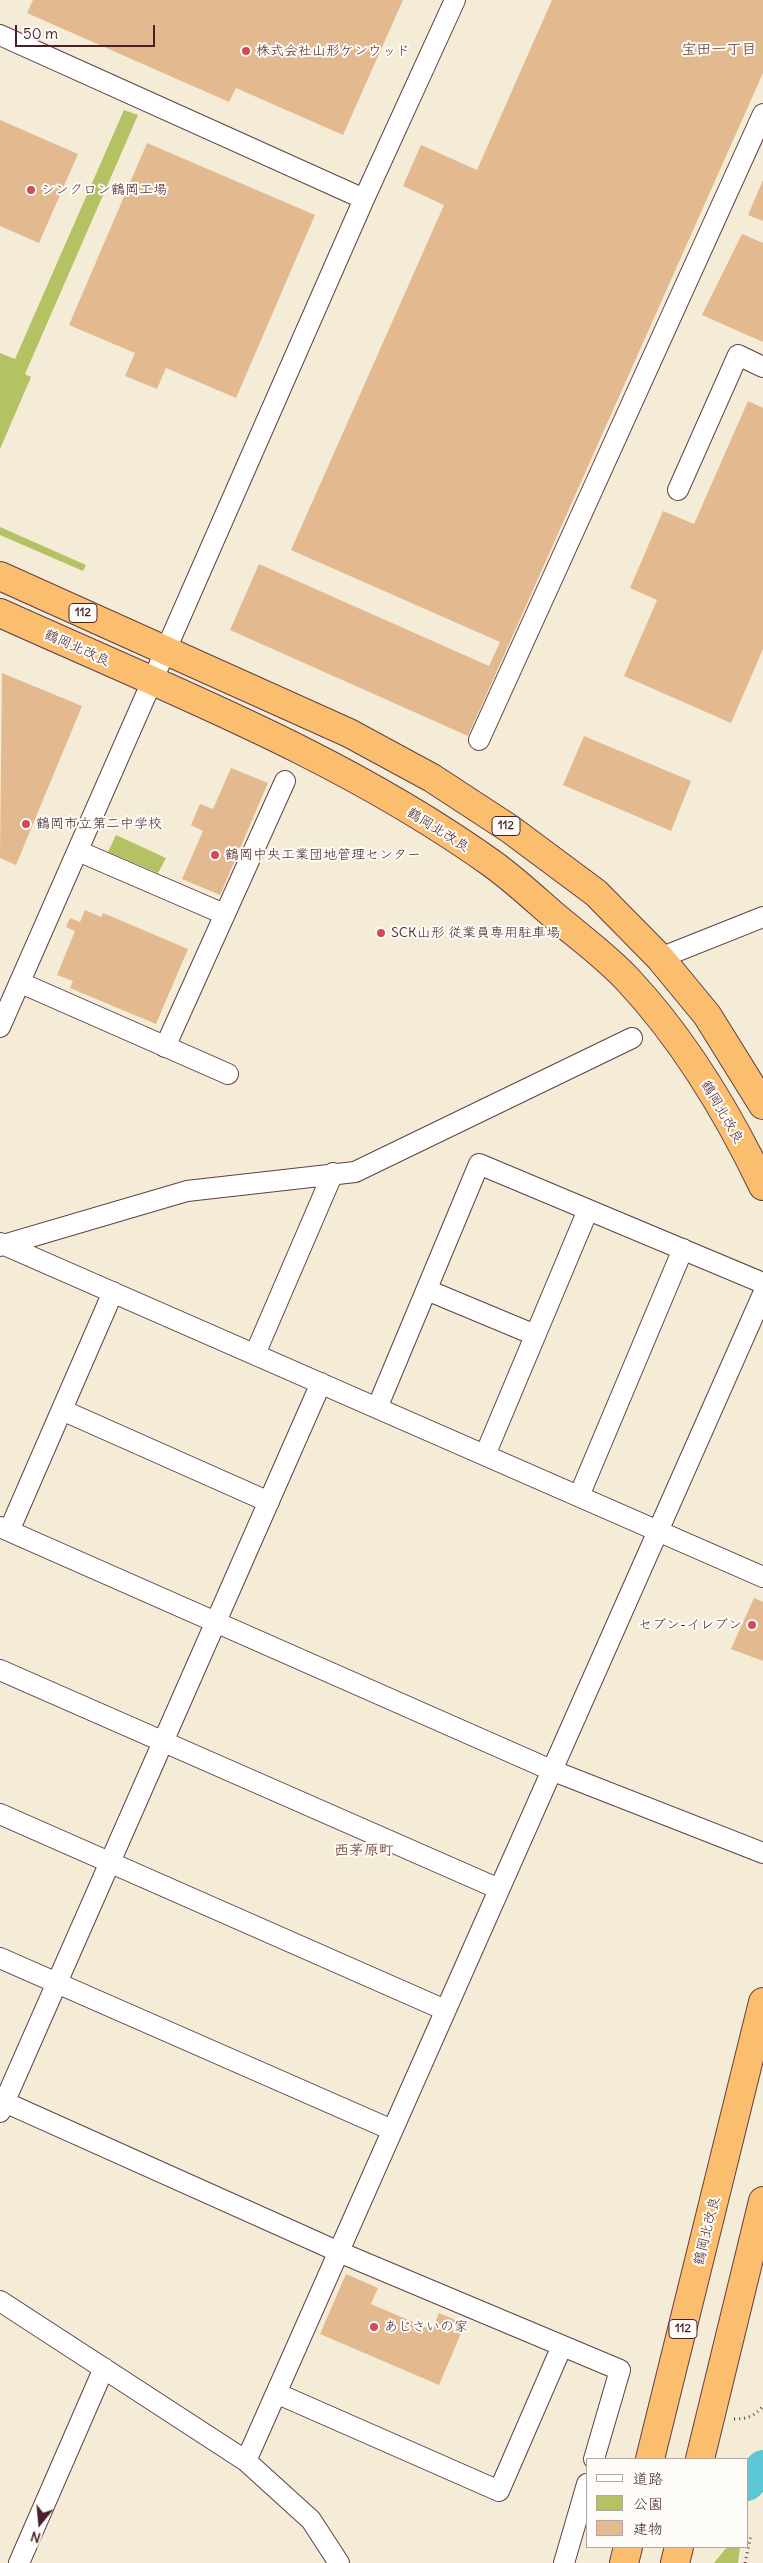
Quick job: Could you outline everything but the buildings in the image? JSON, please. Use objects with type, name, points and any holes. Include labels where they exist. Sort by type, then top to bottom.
[{"type":"highway","name":"112","points":[[0,576],[349,734],[432,778],[510,829],[596,892],[660,958],[707,1015],[763,1105]]},
{"type":"highway","name":"鶴岡北改良","points":[[0,613],[152,681],[331,766],[423,819],[495,866],[628,980],[674,1036],[718,1101],[763,1186]]},
{"type":"highway","name":"鶴岡北改良","points":[[650,2458],[763,2002]]},
{"type":"highway","points":[[700,2458],[763,2201]]},
{"type":"highway","points":[[624,2563],[628,2548]]},
{"type":"highway","points":[[675,2563],[679,2548]]},
{"type":"street","points":[[0,1027],[21,983],[364,199],[455,0]]},
{"type":"street","points":[[0,35],[364,199]]},
{"type":"street","points":[[479,740],[763,114]]},
{"type":"street","points":[[678,490],[738,355],[763,367]]},
{"type":"street","points":[[165,1046],[285,780]]},
{"type":"street","points":[[78,850],[224,914]]},
{"type":"street","points":[[660,958],[763,917]]},
{"type":"street","points":[[21,983],[228,1074]]},
{"type":"street","points":[[1,1244],[187,1191],[355,1172],[632,1038]]},
{"type":"street","points":[[377,1408],[480,1164],[763,1283]]},
{"type":"street","points":[[255,1354],[333,1173]]},
{"type":"street","points":[[485,1455],[588,1210]]},
{"type":"street","points":[[1,1244],[763,1577]]},
{"type":"street","points":[[579,1496],[683,1249]]},
{"type":"street","points":[[426,1290],[535,1335]]},
{"type":"street","points":[[113,1292],[62,1410],[5,1529],[551,1770],[763,1853]]},
{"type":"street","points":[[246,2461],[763,1294]]},
{"type":"street","points":[[321,1383],[57,1983],[1,2104],[339,2252],[620,2370],[594,2458]]},
{"type":"street","points":[[62,1410],[269,1502]]},
{"type":"street","points":[[0,1670],[498,1889]]},
{"type":"street","points":[[0,1814],[445,2010]]},
{"type":"street","points":[[0,1958],[392,2130]]},
{"type":"street","points":[[0,2301],[246,2461],[311,2520],[339,2563]]},
{"type":"street","points":[[276,2393],[499,2491],[562,2346]]},
{"type":"street","points":[[19,2563],[104,2368]]},
{"type":"street","points":[[564,2563],[586,2487]]},
{"type":"path","points":[[729,2418],[743,2419],[756,2414],[763,2406]]},
{"type":"path","points":[[745,2563],[751,2535]]},
{"type":"green space","points":[[124,110],[138,115],[25,374],[31,377],[0,449],[0,353],[15,359]]},
{"type":"green space","points":[[0,527],[86,565],[83,571],[0,535]]},
{"type":"green space","points":[[116,835],[166,858],[158,873],[108,852]]},
{"type":"green space","points":[[726,2548],[740,2548],[738,2563],[714,2563]]},
{"type":"waterway","points":[[748,2483],[763,2467]]},
{"type":"place","name":"株式会社山形ケンウッド","points":[[246,51]]},
{"type":"place","name":"シンクロン鶴岡工場","points":[[31,190]]},
{"type":"place","name":"鶴岡市立第二中学校","points":[[26,824]]},
{"type":"place","name":"鶴岡中央工業団地管理センター","points":[[215,855]]},
{"type":"place","name":"SCK山形 従業員専用駐車場","points":[[381,933]]},
{"type":"place","name":"セブン-イレブン","points":[[752,1625]]},
{"type":"place","name":"あじさいの家","points":[[374,2327]]},
{"type":"district","name":"宝田一丁目","points":[[719,50]]},
{"type":"district","name":"西茅原町","points":[[364,1851]]}]
